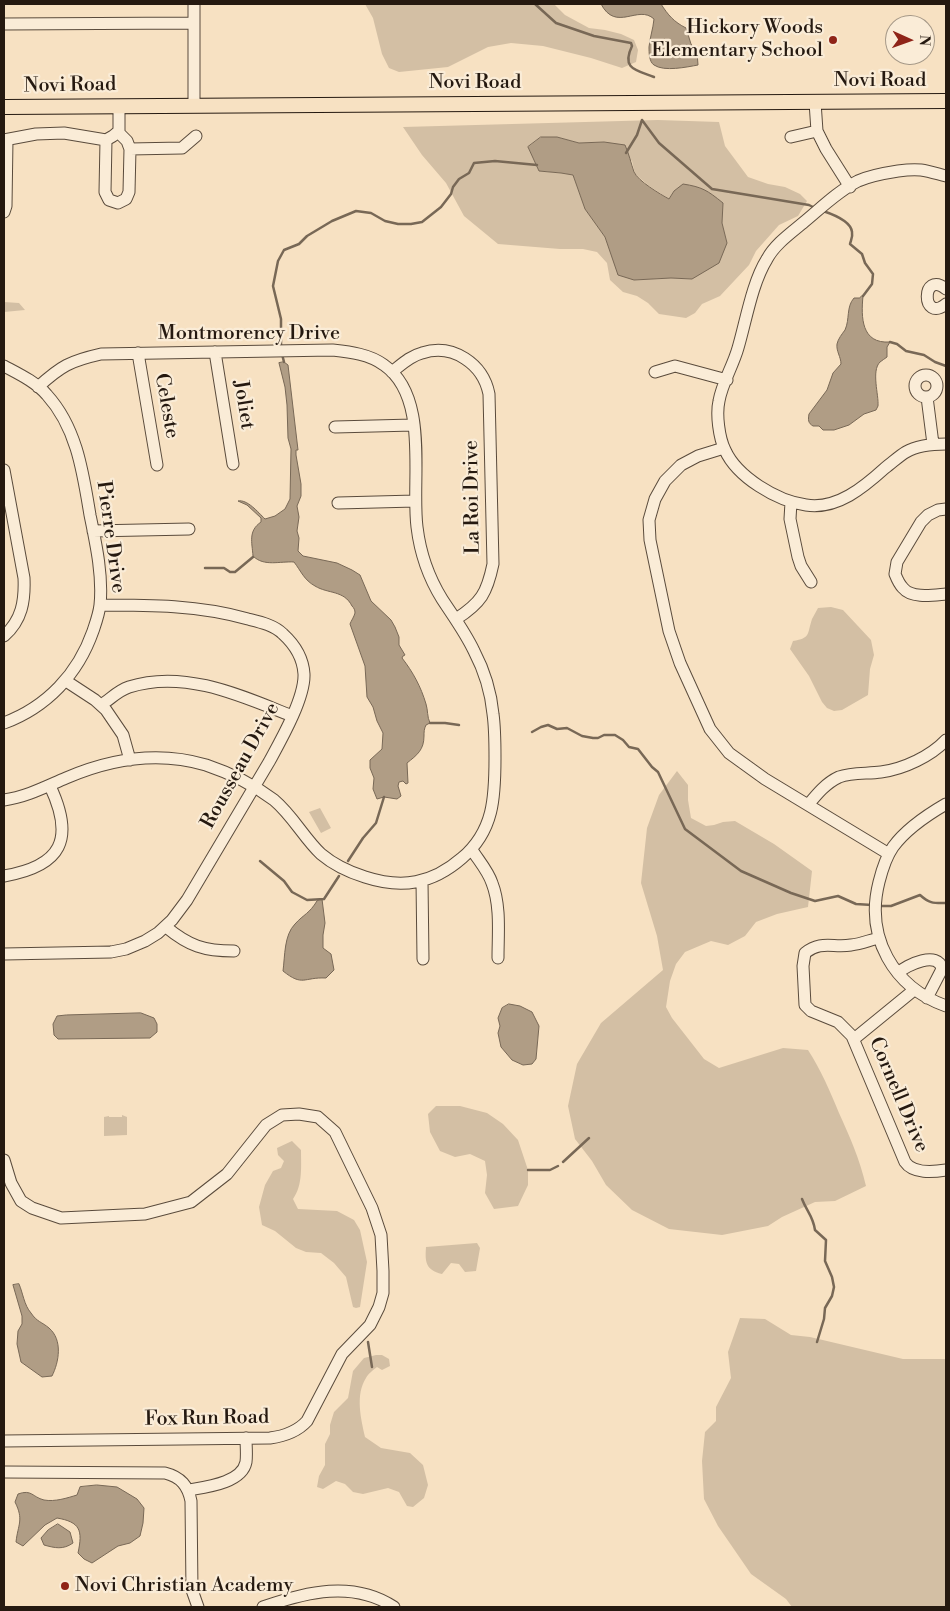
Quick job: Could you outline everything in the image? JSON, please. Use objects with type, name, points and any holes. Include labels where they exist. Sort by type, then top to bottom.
[{"type":"main road","name":"Novi Road","points":[[4,107],[946,101]]},
{"type":"street","points":[[194,4],[194,105]]},
{"type":"street","points":[[4,24],[194,23]]},
{"type":"street","points":[[815,102],[817,131],[850,187]]},
{"type":"street","points":[[4,212],[6,206],[5,140],[36,134],[75,134],[106,140],[118,132],[120,120],[119,106]]},
{"type":"street","points":[[791,137],[817,131]]},
{"type":"street","points":[[106,140],[106,196],[114,202],[122,202],[130,192],[130,149],[127,141],[118,132]]},
{"type":"street","points":[[130,149],[182,148],[196,136]]},
{"type":"street","points":[[946,176],[920,170],[908,170],[881,173],[858,181],[833,198],[772,250],[758,276],[734,362],[718,402],[718,421],[724,448],[729,458],[744,475],[759,486],[791,502],[807,506],[834,502],[862,488],[906,452],[933,444],[946,444]]},
{"type":"street","points":[[946,289],[941,286],[934,286],[926,294],[930,305],[937,308],[946,306]]},
{"type":"street","name":"Montmorency Drive","points":[[4,800],[13,799],[50,786],[94,767],[130,760],[170,758],[205,765],[245,781],[276,802],[287,812],[315,847],[335,864],[352,873],[382,882],[399,884],[422,881],[438,875],[472,850],[491,816],[495,791],[494,714],[489,689],[476,653],[429,573],[420,545],[417,527],[415,438],[410,404],[405,389],[384,364],[352,352],[332,350],[100,354],[70,362],[54,372],[38,387]]},
{"type":"street","name":"La Roi Drive","points":[[392,372],[421,353],[437,350],[454,352],[478,360],[487,384],[489,394],[492,564],[489,583],[479,600],[470,610],[456,619]]},
{"type":"street","name":"Joliet","points":[[215,352],[233,464]]},
{"type":"street","name":"Celeste","points":[[138,353],[157,465]]},
{"type":"street","name":"Pierre Drive","points":[[4,366],[28,379],[38,387],[47,395],[66,421],[75,442],[83,475],[100,580],[98,615],[90,640],[78,664],[66,681],[44,702],[4,723]]},
{"type":"street","points":[[655,372],[675,366],[727,380]]},
{"type":"street","points":[[927,397],[933,444]]},
{"type":"street","points":[[335,427],[413,425]]},
{"type":"street","points":[[724,448],[698,456],[682,465],[665,481],[655,499],[650,520],[650,540],[671,638],[694,695],[710,729],[728,753],[808,805],[889,854]]},
{"type":"street","points":[[4,470],[6,495],[24,578],[23,605],[17,622],[4,636]]},
{"type":"street","points":[[338,503],[416,500]]},
{"type":"street","points":[[791,502],[790,519],[798,557],[811,582]]},
{"type":"street","points":[[946,509],[938,510],[928,515],[921,522],[897,562],[894,574],[904,590],[911,593],[926,595],[946,594]]},
{"type":"street","points":[[93,530],[189,529]]},
{"type":"street","name":"Rousseau Drive","points":[[4,954],[111,952],[126,950],[145,941],[166,927],[187,900],[282,740],[300,697],[304,675],[303,664],[299,654],[282,633],[265,624],[194,608],[163,605],[100,606]]},
{"type":"street","points":[[66,681],[106,710],[123,735],[130,760]]},
{"type":"street","points":[[100,705],[128,687],[150,682],[167,681],[221,689],[292,716]]},
{"type":"street","points":[[808,805],[822,788],[840,777],[852,774],[882,772],[905,766],[932,751],[946,740]]},
{"type":"street","points":[[4,876],[39,866],[52,857],[58,847],[62,830],[61,815],[58,802],[50,786]]},
{"type":"street","points":[[946,804],[906,831],[892,848],[882,869],[874,898],[879,938],[882,947],[898,973],[914,990],[946,1006]]},
{"type":"street","points":[[472,850],[485,869],[494,892],[498,920],[498,958]]},
{"type":"street","points":[[422,881],[423,959]]},
{"type":"street","points":[[166,927],[184,941],[200,948],[216,951],[234,950]]},
{"type":"street","name":"Cornell Drive","points":[[879,938],[852,945],[812,947],[805,953],[803,966],[805,1005],[810,1011],[838,1022],[854,1039],[908,1167],[916,1171],[946,1170]]},
{"type":"street","points":[[898,973],[904,967],[917,962],[933,960],[939,962],[942,968],[927,998]]},
{"type":"street","points":[[854,1039],[914,990]]},
{"type":"street","name":"Fox Run Road","points":[[4,1160],[11,1183],[21,1202],[32,1208],[61,1218],[145,1214],[191,1202],[227,1174],[266,1125],[282,1115],[299,1114],[318,1117],[336,1132],[372,1208],[380,1236],[383,1278],[383,1293],[379,1307],[370,1325],[342,1354],[307,1421],[300,1429],[282,1437],[4,1441]]},
{"type":"street","points":[[189,1490],[216,1485],[232,1479],[241,1472],[246,1462],[246,1438]]},
{"type":"street","points":[[4,1472],[165,1473],[182,1480],[189,1490],[191,1501],[192,1590],[198,1607]]},
{"type":"street","points":[[263,1607],[295,1596],[344,1590],[363,1592],[394,1607]]},
{"type":"shaded area","points":[[365,4],[554,4],[565,15],[589,28],[621,34],[634,40],[638,50],[636,62],[622,68],[543,46],[511,43],[488,47],[448,67],[399,72],[389,68],[382,54],[373,18]]},
{"type":"shaded area","points":[[601,4],[661,4],[672,18],[686,28],[691,44],[697,52],[698,65],[669,69],[652,64],[649,47],[654,19],[648,15],[641,14],[620,18],[607,12]]},
{"type":"shaded area","points":[[658,120],[719,122],[725,146],[748,177],[768,184],[785,187],[800,194],[807,201],[798,216],[779,225],[756,251],[749,265],[720,296],[702,304],[695,313],[686,318],[659,314],[648,303],[637,296],[623,292],[610,280],[607,263],[597,252],[583,249],[498,244],[464,216],[446,183],[422,155],[403,127]],"holes":[[[541,137],[557,137],[579,143],[604,142],[632,161],[635,174],[669,199],[674,191],[723,203],[722,223],[727,243],[692,279],[634,280],[612,254],[605,237],[585,209],[573,175],[539,171],[528,147]]]},
{"type":"shaded area","points":[[541,137],[557,137],[579,143],[604,142],[625,145],[636,176],[665,197],[669,199],[674,191],[683,184],[695,186],[713,195],[723,203],[722,223],[727,243],[719,263],[692,279],[634,280],[618,275],[605,237],[585,209],[573,175],[539,171],[528,147]]},
{"type":"shaded area","points":[[862,296],[863,320],[868,334],[873,339],[890,342],[887,347],[887,357],[880,362],[876,371],[878,406],[876,410],[864,414],[849,425],[834,430],[823,430],[819,426],[810,424],[809,414],[827,390],[833,373],[841,364],[837,349],[838,342],[845,330],[849,309],[854,298]]},
{"type":"shaded area","points":[[4,302],[19,303],[25,310],[4,312]]},
{"type":"shaded area","points":[[284,362],[288,365],[298,450],[296,450],[296,455],[301,484],[301,496],[297,506],[299,517],[297,531],[299,538],[298,551],[303,556],[337,563],[360,575],[371,601],[391,620],[395,627],[399,637],[399,645],[405,655],[402,658],[416,680],[427,706],[430,723],[426,725],[421,749],[407,763],[408,783],[399,782],[398,786],[401,796],[397,799],[384,797],[377,799],[373,789],[374,778],[370,768],[370,760],[382,749],[383,733],[367,697],[365,666],[350,624],[355,613],[354,608],[345,597],[311,584],[294,562],[267,562],[253,556],[252,533],[261,522],[261,518],[247,505],[238,501],[249,504],[265,519],[275,516],[285,509],[290,499],[291,449],[288,438],[285,387],[279,363]]},
{"type":"shaded area","points":[[831,607],[843,610],[871,640],[874,655],[870,669],[868,695],[842,710],[834,711],[827,708],[822,702],[809,676],[790,649],[793,641],[806,637],[818,608]]},
{"type":"shaded area","points":[[677,771],[688,785],[691,818],[706,826],[735,821],[774,844],[812,871],[808,907],[777,914],[756,922],[745,936],[728,945],[711,941],[685,952],[676,964],[670,981],[666,1007],[672,1018],[704,1059],[719,1068],[783,1048],[808,1050],[825,1081],[847,1131],[858,1158],[866,1186],[835,1201],[815,1202],[782,1217],[768,1226],[722,1235],[669,1229],[632,1210],[606,1185],[592,1161],[575,1139],[568,1106],[577,1064],[601,1023],[663,970],[657,936],[641,883],[647,828],[659,795]]},
{"type":"shaded area","points":[[320,808],[331,828],[321,833],[309,812]]},
{"type":"shaded area","points":[[322,899],[325,923],[323,948],[331,954],[334,970],[326,978],[295,979],[283,971],[289,934],[295,924],[317,901]]},
{"type":"shaded area","points":[[509,1004],[520,1006],[532,1012],[539,1026],[536,1059],[532,1064],[523,1065],[512,1060],[501,1047],[498,1033],[500,1026],[498,1018],[502,1008]]},
{"type":"shaded area","points":[[141,1013],[154,1018],[157,1024],[157,1032],[150,1038],[58,1039],[54,1035],[53,1024],[57,1016]]},
{"type":"shaded area","points":[[436,1106],[460,1106],[487,1113],[503,1124],[518,1140],[528,1170],[528,1185],[518,1206],[494,1209],[485,1193],[487,1175],[485,1161],[470,1154],[455,1157],[440,1151],[430,1132],[428,1114]]},
{"type":"shaded area","points":[[122,1115],[127,1117],[127,1135],[104,1136],[104,1117],[122,1117]]},
{"type":"shaded area","points":[[292,1141],[301,1150],[300,1182],[293,1199],[298,1209],[337,1211],[354,1220],[360,1230],[367,1262],[360,1307],[353,1307],[346,1277],[334,1263],[321,1253],[306,1252],[296,1248],[275,1231],[262,1225],[259,1207],[265,1185],[273,1171],[281,1168],[284,1161],[278,1155],[277,1148]]},
{"type":"shaded area","points":[[477,1243],[480,1248],[476,1271],[465,1272],[459,1264],[451,1263],[442,1274],[432,1270],[427,1264],[426,1247]]},
{"type":"shaded area","points":[[19,1284],[29,1310],[35,1318],[49,1328],[56,1339],[58,1358],[52,1376],[42,1377],[21,1362],[17,1344],[22,1316],[13,1285]]},
{"type":"shaded area","points":[[740,1318],[765,1319],[791,1335],[810,1337],[903,1359],[946,1359],[946,1607],[792,1607],[786,1599],[751,1574],[718,1526],[704,1499],[702,1461],[705,1432],[716,1421],[716,1407],[731,1378],[728,1352]]},
{"type":"shaded area","points":[[382,1355],[389,1359],[390,1366],[382,1370],[377,1367],[368,1375],[363,1385],[360,1407],[365,1437],[381,1448],[410,1453],[423,1465],[428,1485],[424,1498],[413,1507],[407,1506],[399,1492],[388,1488],[363,1494],[353,1492],[345,1484],[336,1481],[323,1489],[317,1487],[319,1476],[325,1465],[325,1444],[330,1434],[330,1425],[334,1412],[348,1398],[353,1371],[364,1358]]},
{"type":"shaded area","points":[[97,1485],[117,1487],[137,1499],[144,1508],[140,1536],[130,1543],[118,1546],[92,1563],[78,1553],[80,1533],[78,1528],[65,1520],[57,1518],[45,1525],[23,1546],[16,1542],[20,1522],[15,1502],[18,1494],[26,1492],[40,1499],[57,1500],[77,1495],[80,1487]]},
{"type":"shaded area","points":[[58,1524],[70,1532],[73,1543],[59,1548],[44,1545],[41,1538],[48,1530]]},
{"type":"waterway","points":[[535,4],[556,23],[594,36],[631,43],[629,64],[632,68],[654,77]]},
{"type":"waterway","points":[[642,120],[659,143],[712,189],[809,205],[815,208]]},
{"type":"waterway","points":[[626,153],[637,135],[642,120]]},
{"type":"waterway","points":[[281,348],[281,319],[273,286],[278,261],[284,250],[299,244],[307,236],[332,221],[356,211],[371,213],[385,221],[398,224],[422,222],[441,207],[451,194],[453,187],[459,179],[469,173],[474,163],[495,161],[537,165]]},
{"type":"waterway","points":[[823,211],[841,218],[851,228],[852,237],[850,244],[862,254],[865,263],[873,274],[872,284],[863,296]]},
{"type":"waterway","points":[[890,342],[897,344],[906,351],[924,355],[946,366]]},
{"type":"waterway","points":[[282,354],[284,362]]},
{"type":"waterway","points":[[205,568],[224,568],[230,572],[235,572],[253,557]]},
{"type":"waterway","points":[[430,723],[459,725]]},
{"type":"waterway","points":[[532,732],[548,725],[557,729],[567,728],[582,736],[593,738],[615,735],[629,747],[638,749],[658,772],[685,829],[741,871],[791,893],[815,901],[838,896],[856,904],[872,905]]},
{"type":"waterway","points":[[348,861],[363,838],[376,823],[384,797]]},
{"type":"waterway","points":[[260,861],[284,881],[292,892],[307,900],[324,899],[339,876]]},
{"type":"waterway","points":[[880,906],[891,906],[920,895],[932,902],[946,903]]},
{"type":"waterway","points":[[563,1162],[589,1138]]},
{"type":"waterway","points":[[528,1170],[550,1170],[558,1166]]},
{"type":"waterway","points":[[802,1199],[815,1230],[826,1240],[825,1261],[834,1287],[832,1296],[825,1308],[824,1319],[817,1342]]},
{"type":"waterway","points":[[368,1342],[372,1367]]},
{"type":"place","name":"Hickory Woods Elementary School","points":[[833,40]]},
{"type":"place","name":"Novi Christian Academy","points":[[65,1586]]}]
